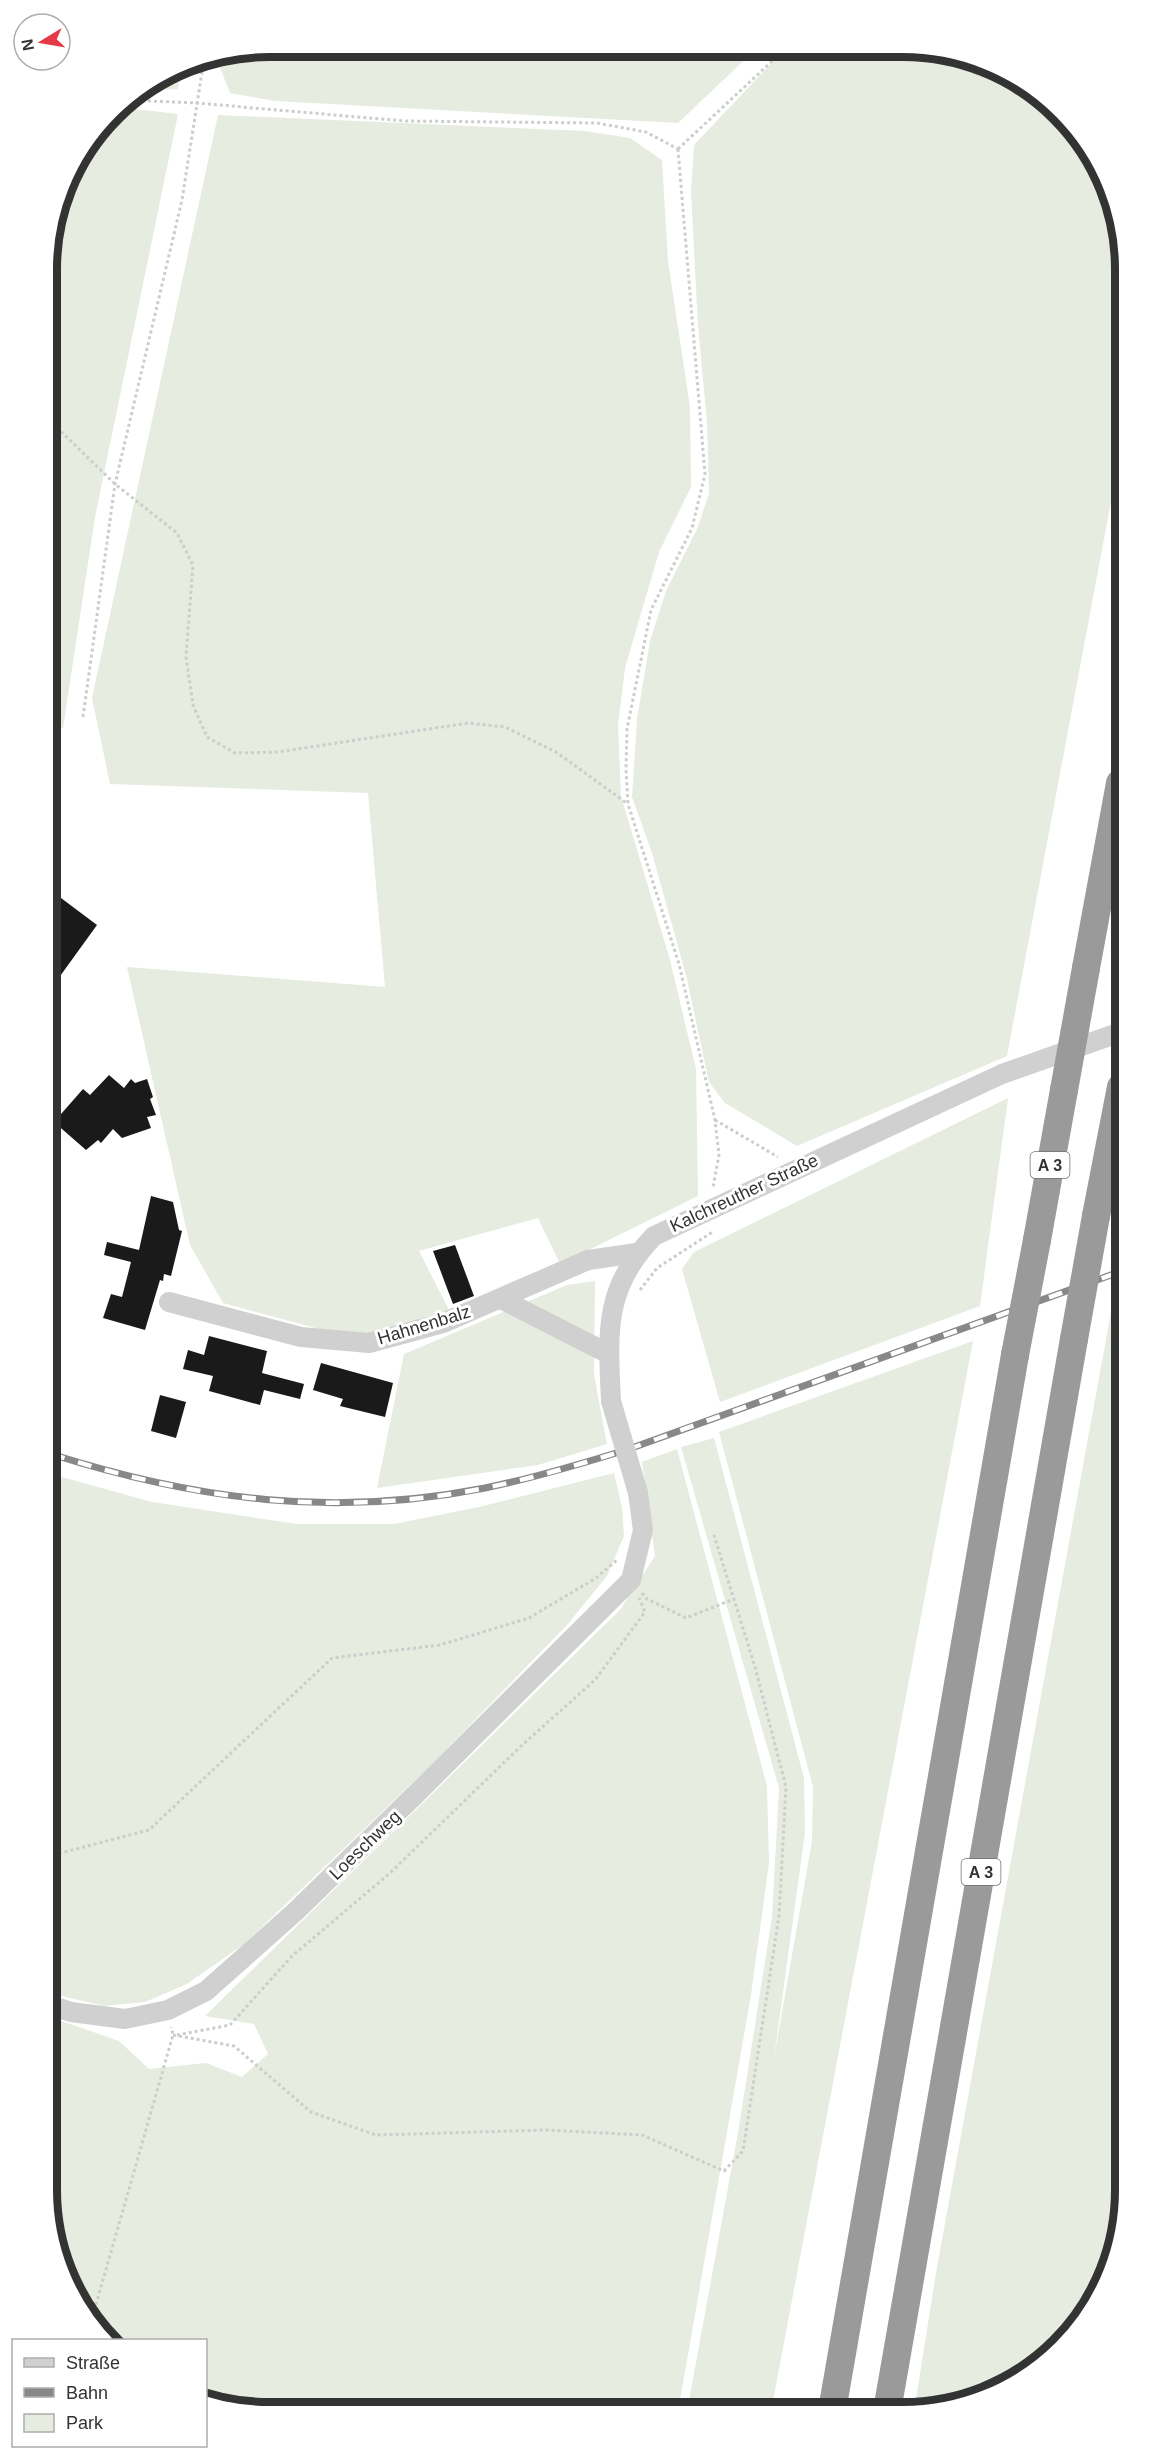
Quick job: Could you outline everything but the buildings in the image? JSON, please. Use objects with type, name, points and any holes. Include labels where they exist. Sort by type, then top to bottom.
[{"type":"highway","name":"A 3","points":[[834,2402],[1015,1355],[1115,810]]},
{"type":"highway","name":"A 3","points":[[889,2402],[1074,1339],[1115,1118]]},
{"type":"street","name":"Kalchreuther Straße","points":[[631,1580],[643,1530],[638,1493],[611,1401],[609,1324],[618,1288],[637,1253],[654,1236],[708,1209],[1002,1074],[1115,1034]]},
{"type":"street","name":"Hahnenbalz","points":[[169,1302],[302,1337],[369,1343],[443,1323],[588,1260],[637,1253]]},
{"type":"street","points":[[501,1299],[609,1354]]},
{"type":"street","name":"Loeschweg","points":[[57,2007],[71,2012],[124,2019],[168,2010],[206,1991],[304,1903],[631,1580]]},
{"type":"path","points":[[678,149],[777,57]]},
{"type":"path","points":[[83,717],[115,484],[182,200],[202,68]]},
{"type":"path","points":[[140,101],[404,121],[597,123],[646,132],[678,149]]},
{"type":"path","points":[[678,149],[705,474],[692,528],[651,610],[627,729],[626,770],[628,804],[679,964],[715,1120],[719,1155],[708,1209]]},
{"type":"path","points":[[57,428],[115,484],[177,533],[193,565],[186,657],[193,705],[207,737],[235,753],[278,752],[468,723],[505,727],[556,752],[628,804]]},
{"type":"path","points":[[715,1120],[797,1168]]},
{"type":"path","points":[[637,1294],[657,1268],[719,1228]]},
{"type":"path","points":[[173,2036],[234,2046],[311,2112],[376,2135],[546,2130],[642,2135],[724,2171],[743,2151],[779,1916],[786,1787],[754,1667],[713,1532]]},
{"type":"path","points":[[57,1854],[149,1830],[332,1658],[440,1645],[529,1618],[596,1578],[619,1558]]},
{"type":"path","points":[[631,1580],[647,1599],[686,1618],[734,1599]]},
{"type":"path","points":[[173,2036],[230,2025],[291,1957],[390,1873],[519,1748],[595,1680],[645,1612],[631,1580]]},
{"type":"path","points":[[94,2310],[173,2036]]},
{"type":"green space","points":[[255,57],[748,57],[678,123],[275,101],[230,93],[218,63]]},
{"type":"green space","points":[[777,57],[917,57],[958,64],[1009,85],[1043,110],[1062,129],[1087,163],[1099,188],[1108,214],[1115,255],[1115,480],[1007,1056],[797,1146],[725,1103],[709,1082],[686,975],[652,853],[632,797],[637,719],[650,641],[666,591],[697,529],[709,494],[707,422],[698,325],[691,192],[694,145]]},
{"type":"green space","points":[[180,77],[178,89],[155,90]]},
{"type":"green space","points":[[131,108],[178,114],[95,517],[63,728],[57,725],[57,255],[61,227],[68,201],[85,163],[119,119]]},
{"type":"green space","points":[[218,115],[585,131],[630,138],[662,160],[668,261],[690,407],[691,487],[659,552],[625,668],[618,725],[621,796],[670,960],[696,1069],[698,1196],[560,1264],[538,1218],[419,1251],[449,1310],[381,1333],[334,1333],[223,1303],[190,1245],[127,967],[385,987],[368,793],[110,784],[92,698]]},
{"type":"green space","points":[[1008,1098],[980,1306],[720,1402],[682,1269],[694,1252]]},
{"type":"green space","points":[[595,1281],[594,1375],[607,1444],[538,1465],[377,1488],[404,1354],[567,1285]]},
{"type":"green space","points":[[1115,1290],[1115,2204],[1111,2232],[1104,2258],[1087,2296],[1062,2330],[1043,2349],[1009,2374],[984,2386],[958,2395],[915,2402],[937,2267]]},
{"type":"green space","points":[[973,1341],[773,2402],[689,2402],[738,2133],[772,1917],[779,1788],[681,1447],[714,1438],[804,1778],[805,1832],[774,2058],[812,1841],[813,1787],[719,1432]]},
{"type":"green space","points":[[677,1449],[767,1786],[769,1863],[751,1995],[680,2402],[255,2402],[207,2393],[207,2339],[118,2339],[85,2296],[73,2271],[64,2245],[57,2204],[57,2019],[119,2041],[149,2069],[206,2063],[242,2077],[268,2054],[254,2024],[205,2016],[620,1610],[655,1556],[642,1462]]},
{"type":"green space","points":[[614,1473],[622,1507],[624,1536],[607,1576],[567,1625],[431,1765],[244,1944],[187,1984],[145,2002],[104,2006],[57,1995],[57,1476],[152,1502],[297,1524],[394,1524],[479,1507]]},
{"type":"railway","points":[[57,1456],[159,1483],[266,1500],[319,1503],[374,1502],[429,1497],[485,1488],[629,1449],[1115,1274]]}]
